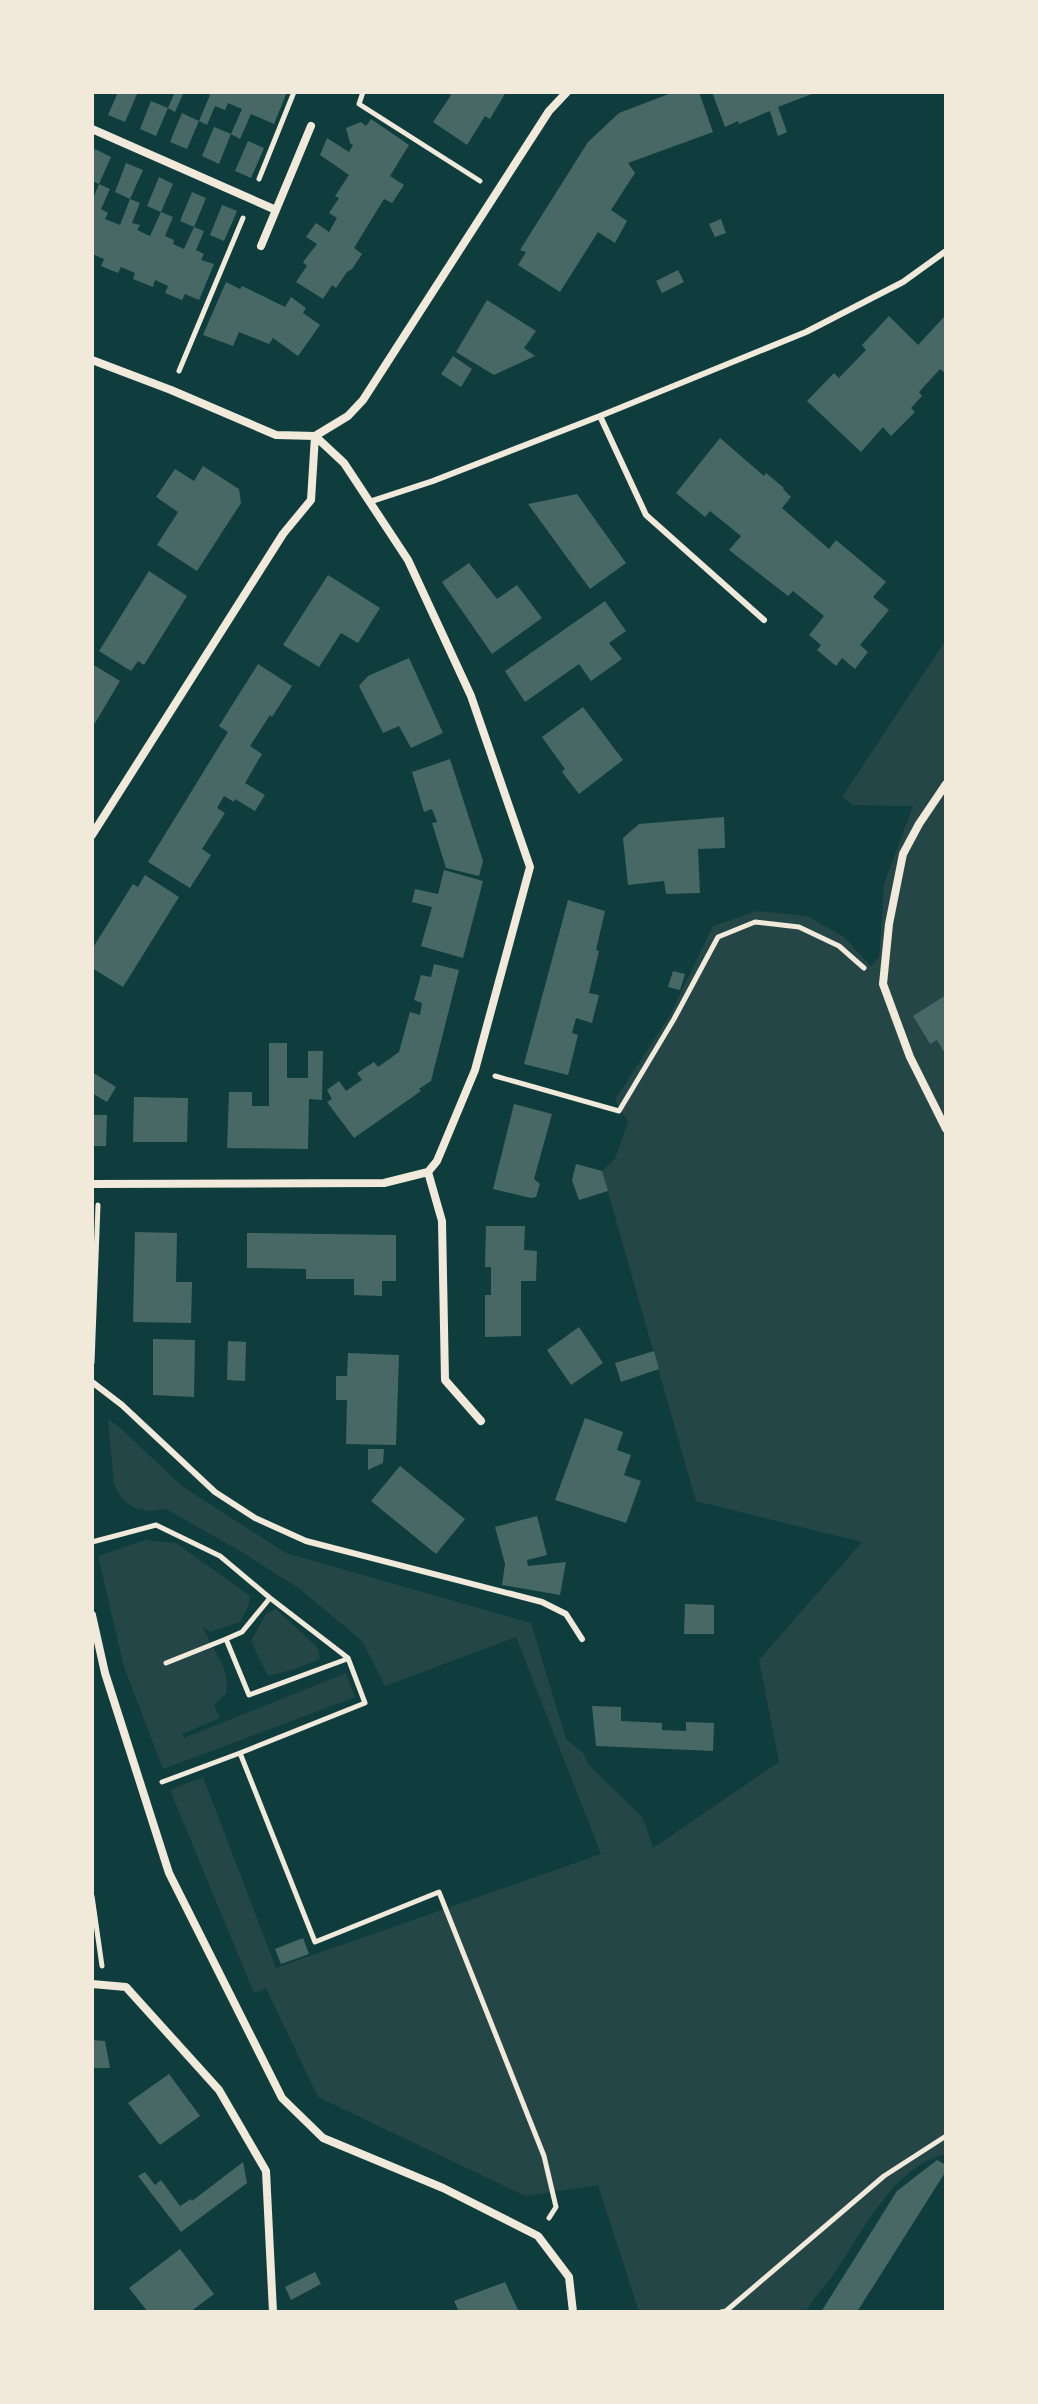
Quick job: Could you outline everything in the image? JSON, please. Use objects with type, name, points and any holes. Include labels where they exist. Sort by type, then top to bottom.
[{"type":"street","points":[[92,360],[276,435],[315,436],[348,416],[363,400],[549,111],[567,92]]},
{"type":"street","points":[[261,246],[311,126]]},
{"type":"street","points":[[92,129],[276,210]]},
{"type":"street","points":[[95,1184],[384,1183],[428,1172],[437,1161],[475,1070],[530,867],[471,696],[408,560],[344,463],[315,436]]},
{"type":"street","points":[[92,835],[283,534],[311,500],[315,436]]},
{"type":"street","points":[[946,784],[903,854],[889,924],[883,984],[910,1057],[946,1129]]},
{"type":"street","points":[[428,1172],[442,1221],[445,1380],[481,1421]]},
{"type":"street","points":[[92,1615],[105,1673],[169,1873],[282,2098],[323,2138],[443,2188],[538,2236],[569,2277],[573,2312]]},
{"type":"street","points":[[92,1984],[126,1987],[219,2090],[266,2171],[273,2312]]},
{"type":"lane","points":[[369,502],[433,481],[806,332],[903,282],[946,251]]},
{"type":"lane","points":[[600,416],[646,515],[764,620]]},
{"type":"lane","points":[[92,1382],[122,1405],[215,1492],[255,1518],[306,1541],[542,1602],[566,1614],[582,1639]]},
{"type":"path","points":[[171,390],[294,92]]},
{"type":"path","points":[[363,92],[359,104],[498,192]]},
{"type":"path","points":[[475,1070],[619,1111],[718,937],[755,922],[799,927],[839,946],[883,984]]},
{"type":"path","points":[[92,1372],[95,1184]]},
{"type":"path","points":[[92,1542],[156,1525],[220,1556],[348,1658],[365,1703],[142,1789]]},
{"type":"path","points":[[166,1663],[242,1632],[270,1598]]},
{"type":"path","points":[[226,1639],[249,1695],[348,1658]]},
{"type":"path","points":[[240,1753],[315,1942],[439,1892],[544,2156],[556,2207]]},
{"type":"path","points":[[92,1896],[105,1985]]},
{"type":"path","points":[[721,2312],[726,2311],[884,2176],[946,2136]]},
{"type":"shaded area","points":[[946,640],[946,2154],[911,2171],[895,2186],[806,2312],[639,2312],[598,2185],[525,2196],[318,2097],[266,1988],[254,1993],[170,1790],[203,1777],[276,1968],[601,1854],[516,1637],[385,1686],[362,1641],[300,1589],[166,1509],[150,1511],[134,1508],[122,1499],[114,1484],[108,1420],[183,1487],[286,1553],[531,1623],[566,1739],[584,1754],[588,1764],[643,1818],[653,1848],[779,1762],[759,1660],[862,1542],[696,1501],[602,1171],[615,1159],[628,1122],[615,1100],[670,1015],[713,926],[757,911],[807,916],[844,937],[871,966],[879,958],[884,884],[913,806],[853,805],[842,797]]},
{"type":"shaded area","points":[[145,1540],[176,1543],[250,1596],[240,1622],[210,1632],[203,1627],[226,1675],[226,1694],[214,1705],[220,1718],[182,1734],[184,1738],[346,1673],[355,1697],[163,1769],[124,1667],[98,1556]]},
{"type":"shaded area","points":[[276,1609],[318,1648],[320,1659],[268,1676],[251,1641],[266,1614]]},
{"type":"building","points":[[118,92],[137,94],[125,122],[108,115]]},
{"type":"building","points":[[175,92],[184,92],[175,112],[168,108]]},
{"type":"building","points":[[205,92],[287,92],[274,124],[251,114],[240,139],[231,134],[242,109],[228,103],[225,110],[215,106],[207,125],[199,121],[210,95]]},
{"type":"building","points":[[447,92],[506,92],[490,119],[485,116],[467,145],[433,122],[451,95]]},
{"type":"building","points":[[674,92],[699,92],[713,132],[628,163],[635,173],[611,210],[627,221],[615,243],[598,232],[560,292],[518,265],[526,252],[520,250],[588,142],[619,113]]},
{"type":"building","points":[[712,92],[817,92],[778,107],[787,132],[778,136],[770,111],[725,127]]},
{"type":"building","points":[[151,101],[168,108],[156,136],[140,129]]},
{"type":"building","points":[[182,113],[199,121],[187,149],[170,142]]},
{"type":"building","points":[[371,119],[409,145],[390,176],[404,185],[392,203],[384,199],[354,248],[362,254],[336,288],[332,285],[323,299],[296,282],[307,266],[303,262],[317,244],[306,237],[316,223],[329,232],[337,218],[329,213],[339,198],[335,196],[349,175],[320,155],[327,138],[349,152],[353,145],[346,128],[361,122],[366,126]]},
{"type":"building","points":[[214,127],[231,134],[219,164],[202,156]]},
{"type":"building","points":[[248,141],[264,148],[251,178],[235,171]]},
{"type":"building","points":[[95,149],[111,157],[99,184],[92,181]]},
{"type":"building","points":[[126,163],[143,170],[130,199],[115,192]]},
{"type":"building","points":[[159,177],[173,184],[161,212],[147,206]]},
{"type":"building","points":[[99,184],[110,189],[101,209],[108,213],[105,219],[120,225],[130,199],[140,203],[132,223],[140,225],[137,230],[150,236],[161,212],[173,217],[165,236],[184,249],[194,227],[204,231],[196,250],[204,254],[201,260],[214,264],[199,300],[185,294],[182,300],[165,293],[168,286],[155,280],[153,287],[133,279],[135,273],[121,267],[118,273],[101,266],[104,259],[92,254],[92,201]]},
{"type":"building","points":[[192,192],[206,198],[194,227],[180,221]]},
{"type":"building","points":[[222,205],[237,211],[224,241],[210,235]]},
{"type":"building","points":[[721,219],[726,233],[715,237],[709,224]]},
{"type":"building","points":[[678,270],[684,282],[662,293],[656,281]]},
{"type":"building","points":[[226,282],[240,289],[242,286],[285,307],[291,297],[306,308],[303,313],[320,325],[298,356],[273,338],[269,344],[239,332],[233,346],[203,335]]},
{"type":"building","points":[[487,300],[536,331],[524,348],[535,356],[494,375],[456,352]]},
{"type":"building","points":[[889,316],[918,345],[944,317],[946,319],[946,374],[940,369],[919,392],[922,396],[911,408],[915,412],[891,436],[883,427],[861,452],[807,401],[834,373],[839,378],[866,350],[862,345]]},
{"type":"building","points":[[453,356],[472,369],[461,387],[441,374]]},
{"type":"building","points":[[720,438],[764,476],[766,473],[784,488],[791,497],[782,508],[829,549],[836,540],[886,582],[873,597],[889,610],[860,645],[868,652],[855,669],[842,658],[836,666],[817,650],[821,645],[809,635],[824,616],[793,591],[788,596],[729,550],[741,536],[710,511],[705,517],[676,493]]},
{"type":"building","points":[[203,466],[239,489],[241,503],[197,571],[157,545],[178,512],[156,497],[175,469],[194,481]]},
{"type":"building","points":[[577,494],[626,563],[590,589],[528,504]]},
{"type":"building","points":[[469,563],[497,599],[517,585],[542,618],[492,654],[442,582]]},
{"type":"building","points":[[149,571],[187,596],[144,665],[138,661],[131,671],[99,651]]},
{"type":"building","points":[[328,575],[380,608],[358,643],[341,633],[319,667],[283,645]]},
{"type":"building","points":[[605,601],[626,631],[609,643],[622,659],[591,681],[579,664],[525,702],[505,671]]},
{"type":"building","points":[[409,658],[443,733],[411,748],[399,726],[383,733],[359,686],[368,676]]},
{"type":"building","points":[[92,664],[120,681],[92,728]]},
{"type":"building","points":[[258,664],[292,686],[250,746],[262,754],[245,783],[265,795],[255,811],[224,796],[217,808],[225,813],[202,849],[211,855],[190,888],[148,862],[228,732],[219,726]]},
{"type":"building","points":[[583,707],[623,760],[579,794],[542,737]]},
{"type":"building","points":[[450,759],[483,861],[479,876],[446,868],[432,823],[437,822],[432,809],[424,812],[412,772]]},
{"type":"building","points":[[724,817],[725,848],[698,849],[700,893],[666,894],[664,881],[628,885],[623,838],[639,824]]},
{"type":"building","points":[[444,870],[483,881],[463,958],[421,946],[432,907],[412,902],[415,889],[438,894]]},
{"type":"building","points":[[145,875],[179,897],[123,987],[92,968],[92,949],[133,884],[138,887]]},
{"type":"building","points":[[568,900],[605,911],[589,993],[599,995],[592,1023],[576,1018],[572,1033],[578,1035],[568,1075],[524,1064]]},
{"type":"building","points":[[434,964],[459,970],[431,1081],[354,1138],[327,1102],[332,1099],[327,1090],[339,1081],[346,1091],[362,1080],[357,1073],[374,1062],[378,1067],[399,1052],[410,1012],[420,1015],[422,1003],[414,1000],[421,975],[431,977]]},
{"type":"building","points":[[673,971],[685,974],[680,990],[668,987]]},
{"type":"building","points":[[946,995],[946,1055],[937,1040],[930,1044],[913,1016]]},
{"type":"building","points":[[269,1043],[287,1043],[287,1078],[308,1078],[308,1051],[323,1051],[322,1100],[309,1099],[308,1149],[227,1148],[229,1092],[252,1092],[252,1106],[269,1106]]},
{"type":"building","points":[[92,1072],[116,1087],[107,1102],[92,1093]]},
{"type":"building","points":[[134,1097],[188,1098],[187,1142],[133,1142]]},
{"type":"building","points":[[514,1104],[552,1114],[534,1179],[540,1184],[536,1197],[493,1189]]},
{"type":"building","points":[[92,1115],[107,1115],[106,1146],[92,1146]]},
{"type":"building","points":[[576,1164],[602,1171],[608,1191],[579,1200],[572,1180]]},
{"type":"building","points":[[486,1226],[525,1226],[524,1250],[537,1251],[536,1281],[521,1281],[521,1336],[485,1337],[485,1295],[491,1295],[491,1267],[485,1267]]},
{"type":"building","points":[[135,1232],[177,1233],[176,1282],[192,1282],[191,1323],[133,1322]]},
{"type":"building","points":[[247,1233],[396,1235],[396,1281],[382,1281],[382,1296],[354,1295],[354,1279],[306,1279],[306,1269],[247,1268]]},
{"type":"building","points":[[579,1327],[603,1363],[571,1385],[547,1350]]},
{"type":"building","points":[[153,1339],[195,1340],[194,1397],[153,1395]]},
{"type":"building","points":[[228,1341],[246,1342],[245,1381],[227,1380]]},
{"type":"building","points":[[654,1351],[659,1369],[621,1382],[615,1363]]},
{"type":"building","points":[[348,1353],[399,1355],[396,1445],[346,1444],[347,1400],[336,1400],[336,1376],[347,1376]]},
{"type":"building","points":[[585,1418],[623,1432],[617,1450],[631,1455],[624,1475],[641,1481],[626,1523],[555,1500]]},
{"type":"building","points":[[368,1449],[384,1449],[383,1463],[368,1470]]},
{"type":"building","points":[[400,1466],[465,1519],[436,1554],[371,1501]]},
{"type":"building","points":[[537,1516],[547,1555],[527,1560],[528,1566],[566,1562],[560,1595],[502,1585],[505,1564],[495,1527]]},
{"type":"building","points":[[685,1604],[714,1605],[714,1634],[684,1634]]},
{"type":"building","points":[[592,1706],[621,1707],[621,1721],[662,1723],[662,1730],[686,1731],[686,1722],[714,1723],[713,1751],[596,1746]]},
{"type":"building","points":[[303,1938],[309,1954],[281,1964],[275,1949]]},
{"type":"building","points":[[92,2040],[105,2041],[110,2068],[92,2068]]},
{"type":"building","points":[[169,2074],[200,2116],[160,2145],[128,2103]]},
{"type":"building","points":[[937,2160],[946,2165],[946,2171],[857,2312],[821,2312],[897,2191]]},
{"type":"building","points":[[243,2162],[247,2183],[181,2232],[138,2176],[145,2172],[155,2185],[161,2180],[180,2206],[192,2201]]},
{"type":"building","points":[[180,2249],[214,2294],[190,2312],[148,2312],[129,2288]]},
{"type":"building","points":[[315,2272],[321,2284],[291,2300],[285,2287]]},
{"type":"building","points":[[505,2282],[519,2312],[459,2312],[454,2301]]}]
